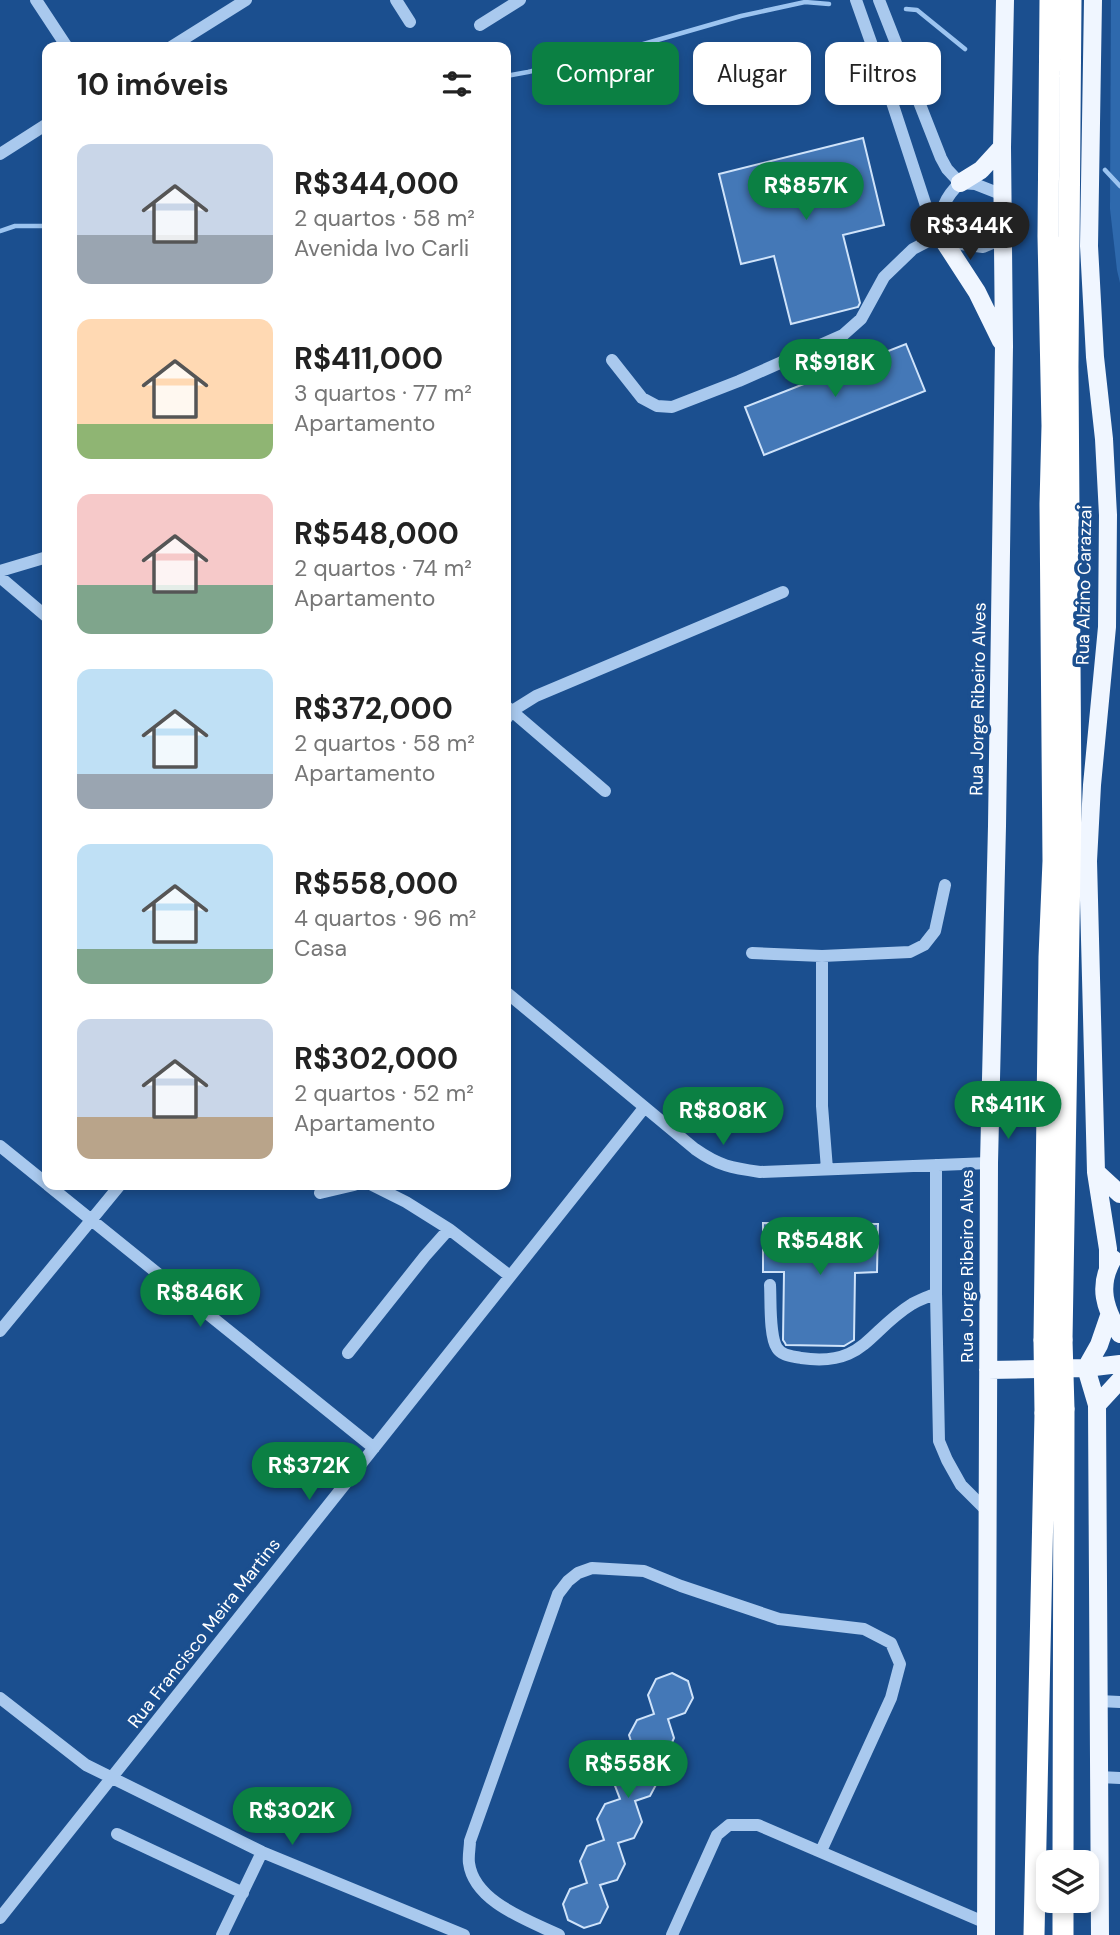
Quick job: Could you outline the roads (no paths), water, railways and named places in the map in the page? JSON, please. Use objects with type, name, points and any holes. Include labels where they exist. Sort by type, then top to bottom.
[{"type":"highway","points":[[1050,0],[1048,260],[1052,426],[1050,504],[1053,861],[1049,957],[1063,1850]]},
{"type":"highway","points":[[1053,1340],[1071,808],[1068,381],[1071,0]]},
{"type":"highway","points":[[1034,1935],[1054,1411]]},
{"type":"highway","points":[[1063,1913],[1063,1935]]},
{"type":"main road","points":[[1002,239],[1004,0]]},
{"type":"main road","name":"Rua Alzino Carazzai","points":[[1093,0],[1088,246],[1108,515],[1107,626],[1092,785],[1088,862],[1096,1172],[1108,1249],[1108,1268],[1104,1284],[1109,1316]]},
{"type":"main road","points":[[960,183],[981,170],[1002,147]]},
{"type":"main road","points":[[940,234],[977,292],[1004,346]]},
{"type":"main road","name":"Rua Jorge Ribeiro Alves","points":[[986,1929],[989,1163],[998,826],[1004,346],[1002,239]]},
{"type":"main road","points":[[1096,1172],[1120,1194]]},
{"type":"main road","points":[[1108,1268],[1120,1247]]},
{"type":"main road","points":[[1109,1316],[1120,1334]]},
{"type":"main road","points":[[1100,1935],[1097,1405],[1086,1368],[1100,1345],[1109,1316]]},
{"type":"main road","points":[[988,1370],[1086,1368],[1120,1364]]},
{"type":"main road","points":[[1097,1405],[1120,1380]]},
{"type":"street","points":[[36,0],[64,42]]},
{"type":"street","points":[[179,42],[246,0]]},
{"type":"street","points":[[396,0],[410,22]]},
{"type":"street","points":[[480,25],[520,0]]},
{"type":"street","points":[[856,0],[927,209],[940,234],[961,244],[983,247],[1002,239]]},
{"type":"street","points":[[880,0],[947,169],[960,183],[975,184],[1003,195]]},
{"type":"street","points":[[0,154],[42,127]]},
{"type":"street","points":[[940,234],[943,205],[960,183]]},
{"type":"street","points":[[612,360],[642,398],[657,406],[672,407],[843,335],[861,319],[884,277],[914,249],[940,234]]},
{"type":"street","points":[[0,571],[42,558]]},
{"type":"street","points":[[0,577],[42,613]]},
{"type":"street","points":[[511,710],[536,696],[783,592]]},
{"type":"street","points":[[511,714],[605,791]]},
{"type":"street","points":[[752,954],[822,957],[910,952],[924,945],[935,931],[945,885]]},
{"type":"street","points":[[822,957],[822,1106],[827,1169]]},
{"type":"street","points":[[511,996],[703,1155],[732,1168],[760,1172],[989,1163]]},
{"type":"street","name":"Rua Francisco Meira Martins","points":[[0,1917],[5,1901],[111,1777],[644,1108]]},
{"type":"street","points":[[0,1146],[42,1179]]},
{"type":"street","points":[[936,1165],[939,1441],[961,1485],[986,1510]]},
{"type":"street","points":[[55,1190],[374,1448]]},
{"type":"street","points":[[0,1331],[116,1190]]},
{"type":"street","points":[[320,1193],[333,1190]]},
{"type":"street","points":[[382,1190],[449,1229],[510,1276]]},
{"type":"street","points":[[348,1353],[449,1229]]},
{"type":"street","points":[[770,1284],[773,1340],[778,1351],[787,1356],[816,1360],[839,1358],[866,1345],[912,1304],[936,1293]]},
{"type":"street","points":[[559,1935],[504,1908],[477,1886],[469,1862],[471,1841],[558,1594],[578,1573],[593,1568],[644,1571],[779,1619],[864,1629],[891,1643],[900,1664],[891,1698],[821,1850]]},
{"type":"street","points":[[0,1698],[86,1765],[262,1852],[464,1935]]},
{"type":"street","points":[[1099,1701],[1120,1702]]},
{"type":"street","points":[[1099,1777],[1120,1778]]},
{"type":"street","points":[[672,1935],[717,1835],[729,1825],[758,1825],[821,1850],[986,1929]]},
{"type":"street","points":[[117,1834],[243,1893]]},
{"type":"street","points":[[222,1935],[262,1852]]},
{"type":"waterway","points":[[511,75],[633,47],[741,16],[805,2],[829,4]]},
{"type":"waterway","points":[[906,9],[917,10],[965,49]]},
{"type":"waterway","points":[[1105,170],[1120,186]]},
{"type":"waterway","points":[[0,231],[15,226],[42,226]]}]
